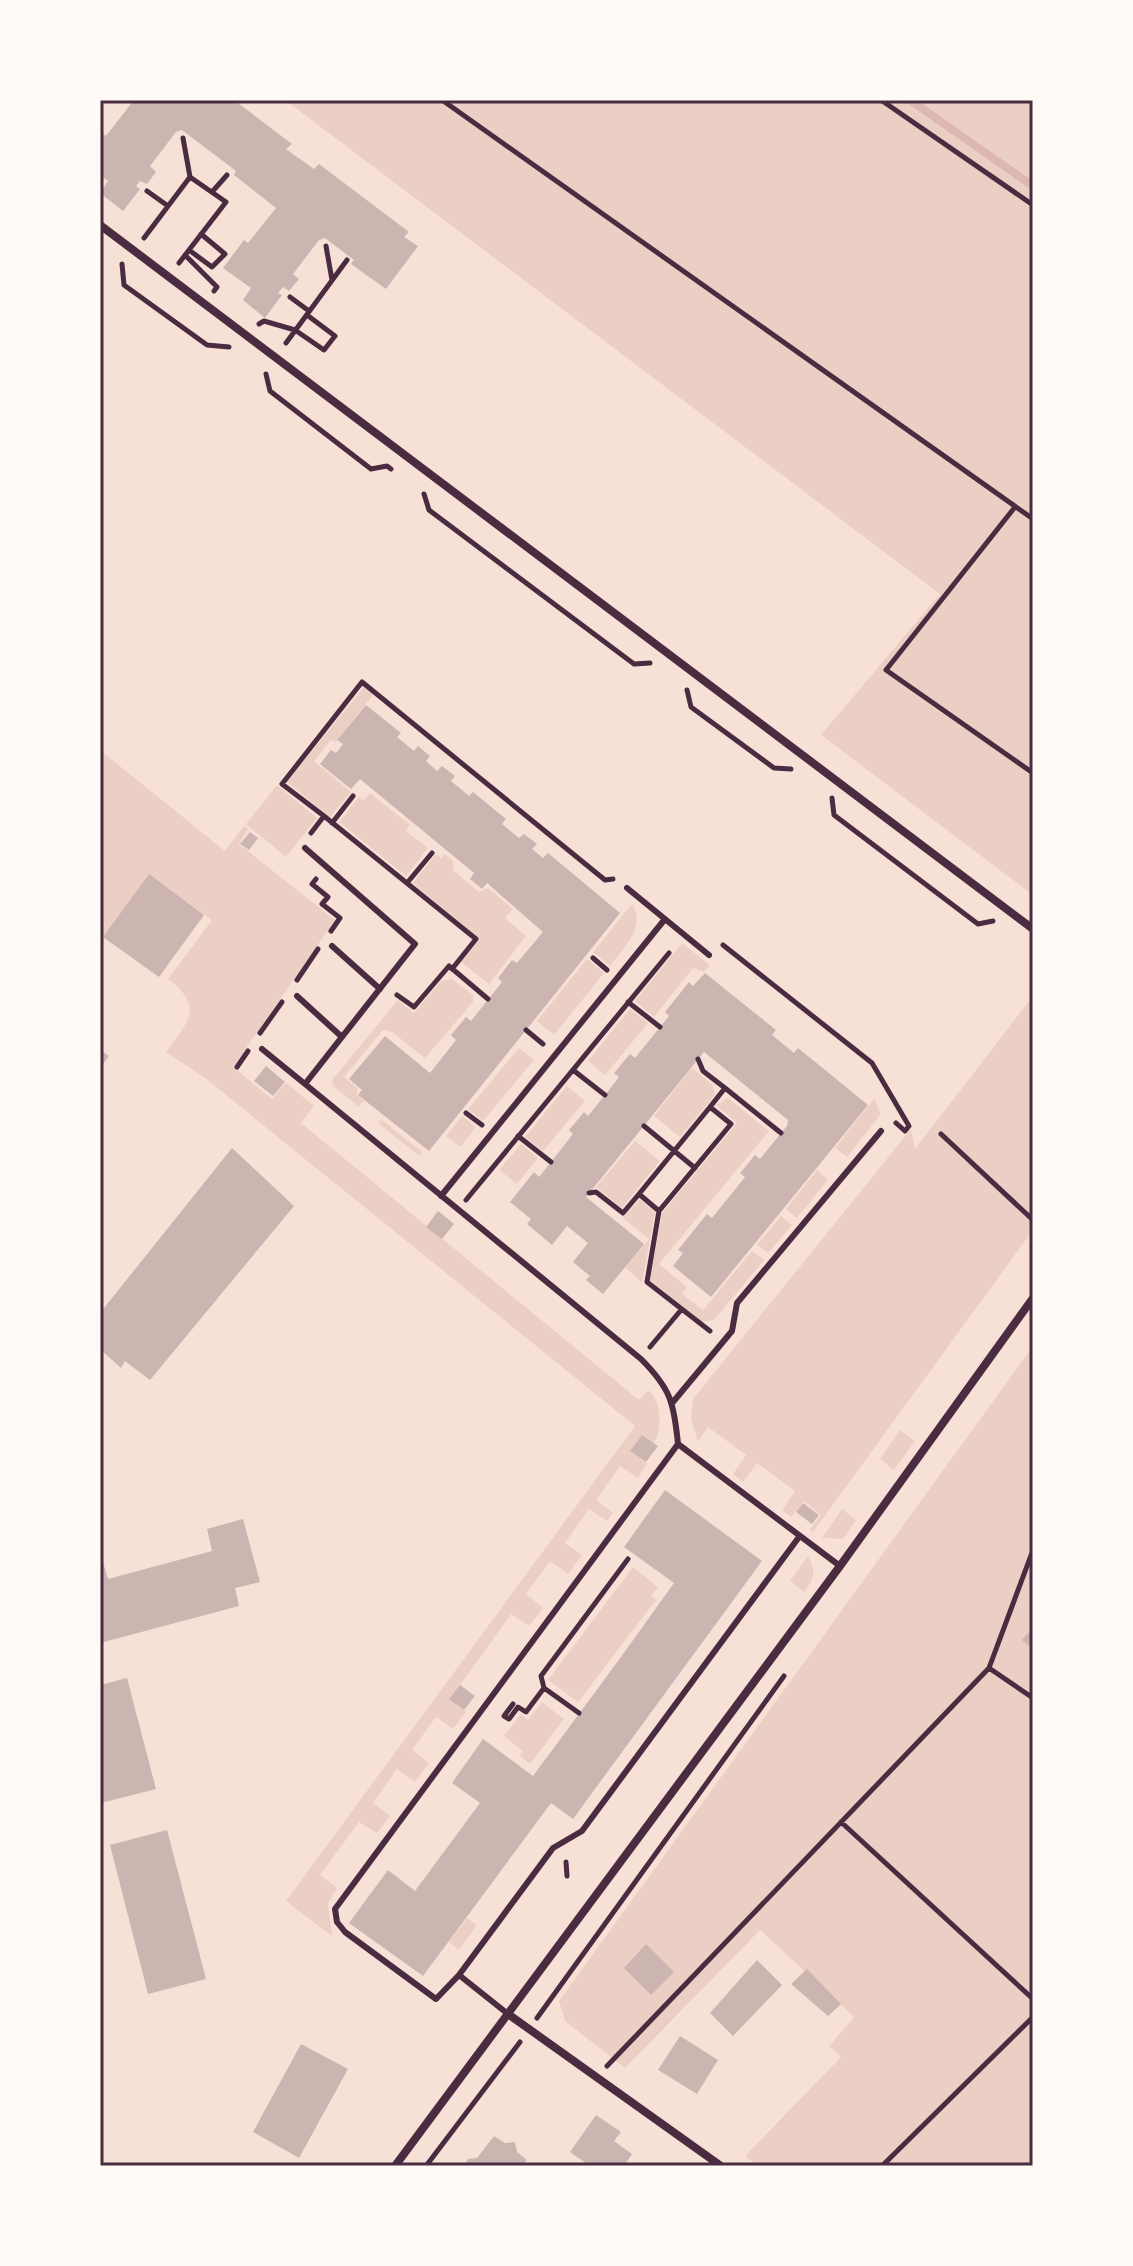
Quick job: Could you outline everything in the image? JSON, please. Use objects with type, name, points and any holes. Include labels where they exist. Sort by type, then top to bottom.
[{"type":"street","points":[[100,225],[1033,929]]},
{"type":"street","points":[[395,2166],[840,1566],[1033,1298]]},
{"type":"street","points":[[508,2014],[721,2166]]},
{"type":"lane","points":[[305,848],[415,944],[305,1084]]},
{"type":"lane","points":[[627,888],[709,955]]},
{"type":"lane","points":[[441,1196],[665,919]]},
{"type":"lane","points":[[332,946],[380,989]]},
{"type":"lane","points":[[297,996],[342,1037]]},
{"type":"lane","points":[[262,1049],[641,1359],[662,1381],[673,1402],[678,1444],[335,1909],[337,1922],[345,1932],[436,1999],[459,1975],[553,1848],[582,1831],[799,1537]]},
{"type":"lane","points":[[673,1402],[732,1331],[737,1303],[881,1131]]},
{"type":"lane","points":[[678,1444],[840,1566]]},
{"type":"lane","points":[[459,1975],[508,2014]]},
{"type":"path","points":[[442,100],[1033,519]]},
{"type":"path","points":[[881,100],[1033,205]]},
{"type":"path","points":[[178,264],[226,202],[190,177],[183,138]]},
{"type":"path","points":[[212,192],[227,175]]},
{"type":"path","points":[[144,239],[190,177]]},
{"type":"path","points":[[147,191],[168,206]]},
{"type":"path","points":[[187,253],[212,267],[225,254],[201,234]]},
{"type":"path","points":[[326,246],[332,280]]},
{"type":"path","points":[[187,253],[217,287],[213,291]]},
{"type":"path","points":[[111,256],[122,264],[124,285],[207,345],[226,344],[236,352]]},
{"type":"path","points":[[286,343],[347,260]]},
{"type":"path","points":[[258,325],[264,321],[295,330],[324,350],[335,336],[290,297]]},
{"type":"path","points":[[257,368],[267,375],[270,391],[371,469],[387,466],[397,474]]},
{"type":"path","points":[[418,489],[428,497],[429,510],[634,664],[649,662],[659,669]]},
{"type":"path","points":[[1015,507],[886,670],[1033,773]]},
{"type":"path","points":[[452,969],[476,939],[282,784],[362,682],[605,880],[620,878]]},
{"type":"path","points":[[679,684],[689,691],[691,707],[774,768],[790,769],[801,776]]},
{"type":"path","points":[[822,791],[833,798],[834,815],[978,924],[994,921]]},
{"type":"path","points":[[332,823],[353,796]]},
{"type":"path","points":[[309,835],[324,816]]},
{"type":"path","points":[[407,883],[432,853]]},
{"type":"path","points":[[290,989],[340,918],[322,904],[328,897],[312,884],[317,878],[308,871]]},
{"type":"path","points":[[722,944],[872,1063],[909,1126],[905,1131],[897,1124]]},
{"type":"path","points":[[472,1192],[669,953]]},
{"type":"path","points":[[389,1005],[398,994],[414,1007],[449,966],[488,999]]},
{"type":"path","points":[[237,1067],[283,1000]]},
{"type":"path","points":[[628,1002],[660,1027]]},
{"type":"path","points":[[698,1059],[703,1071],[781,1133]]},
{"type":"path","points":[[573,1070],[605,1095]]},
{"type":"path","points":[[589,1193],[596,1192],[623,1213],[725,1088]]},
{"type":"path","points":[[710,1107],[731,1124],[659,1211],[647,1282],[707,1332],[733,1323]]},
{"type":"path","points":[[644,1126],[695,1168]]},
{"type":"path","points":[[941,1134],[1033,1220]]},
{"type":"path","points":[[518,1136],[551,1162]]},
{"type":"path","points":[[639,1194],[659,1211]]},
{"type":"path","points":[[656,1340],[681,1310]]},
{"type":"path","points":[[594,2077],[989,1668],[1033,1550]]},
{"type":"path","points":[[579,1713],[544,1688],[541,1676],[628,1559]]},
{"type":"path","points":[[426,2166],[529,2030],[791,1666]]},
{"type":"path","points":[[989,1668],[1033,1698]]},
{"type":"path","points":[[513,1704],[504,1716],[509,1719],[518,1707],[526,1712],[544,1688]]},
{"type":"path","points":[[841,1822],[1033,1999]]},
{"type":"path","points":[[565,1863],[567,1876]]},
{"type":"path","points":[[882,2166],[1033,2017]]},
{"type":"shaded area","points":[[285,100],[1033,100],[1033,895],[821,735],[940,594]]},
{"type":"shaded area","points":[[364,687],[373,695],[335,742],[331,740],[314,761],[351,792],[330,817],[287,782]]},
{"type":"shaded area","points":[[100,750],[225,851],[244,826],[248,829],[239,844],[335,920],[233,1067],[272,1099],[286,1083],[314,1106],[301,1123],[639,1400],[648,1390],[656,1401],[660,1415],[654,1443],[642,1435],[631,1451],[647,1464],[638,1478],[620,1466],[596,1500],[613,1513],[607,1521],[589,1509],[565,1543],[582,1555],[568,1574],[550,1561],[526,1594],[543,1608],[529,1626],[511,1614],[450,1699],[466,1712],[453,1729],[436,1717],[412,1750],[429,1763],[415,1782],[397,1769],[373,1803],[390,1816],[377,1833],[359,1822],[320,1875],[337,1888],[328,1903],[332,1936],[286,1901],[635,1426],[205,1078],[166,1052],[190,1014],[187,998],[168,979],[212,920],[149,875],[100,943]]},
{"type":"shaded area","points":[[277,785],[317,818],[286,857],[246,824]]},
{"type":"shaded area","points":[[370,793],[410,825],[406,831],[428,848],[406,876],[339,822],[359,797],[364,800]]},
{"type":"shaded area","points":[[436,854],[441,858],[445,854],[453,861],[453,870],[479,892],[488,888],[513,909],[505,918],[526,936],[489,984],[461,962],[480,939],[413,883]]},
{"type":"shaded area","points":[[632,904],[637,921],[635,929],[610,966],[593,952]]},
{"type":"shaded area","points":[[682,943],[710,965],[704,972],[693,968],[654,1017],[635,1001]]},
{"type":"shaded area","points":[[587,959],[604,973],[554,1035],[537,1021]]},
{"type":"shaded area","points":[[452,979],[473,995],[473,1002],[425,1058],[392,1032],[383,1030],[344,1077],[357,1088],[357,1095],[364,1101],[359,1107],[333,1086],[332,1080],[398,1000],[414,1013],[441,981]]},
{"type":"shaded area","points":[[1033,996],[1033,1230],[813,1532],[810,1530],[821,1515],[804,1501],[791,1517],[782,1510],[795,1491],[757,1463],[743,1482],[733,1474],[746,1455],[708,1427],[698,1442],[691,1419],[693,1399],[911,1129],[915,1149]]},
{"type":"shaded area","points":[[630,1009],[648,1023],[605,1075],[588,1061]]},
{"type":"shaded area","points":[[519,1048],[534,1060],[483,1121],[468,1109]]},
{"type":"shaded area","points":[[692,1068],[713,1085],[715,1095],[680,1137],[654,1116]]},
{"type":"shaded area","points":[[567,1086],[585,1101],[543,1151],[525,1137]]},
{"type":"shaded area","points":[[728,1098],[769,1131],[659,1264],[687,1287],[682,1294],[703,1310],[752,1251],[764,1260],[714,1320],[702,1322],[650,1280],[662,1213],[737,1123],[716,1105]]},
{"type":"shaded area","points":[[874,1099],[881,1114],[847,1157],[835,1148]]},
{"type":"shaded area","points":[[462,1116],[476,1127],[460,1147],[446,1136]]},
{"type":"shaded area","points":[[381,1119],[422,1152],[419,1156],[378,1123]]},
{"type":"shaded area","points":[[635,1141],[660,1161],[622,1208],[596,1187]]},
{"type":"shaded area","points":[[521,1144],[538,1158],[517,1184],[499,1170]]},
{"type":"shaded area","points":[[817,1170],[828,1180],[797,1218],[786,1209]]},
{"type":"shaded area","points":[[640,1199],[655,1212],[642,1283],[625,1267],[649,1239],[623,1218]]},
{"type":"shaded area","points":[[781,1216],[792,1225],[768,1253],[757,1245]]},
{"type":"shaded area","points":[[1033,1346],[1033,2158],[1025,2166],[758,2166],[745,2156],[841,2057],[829,2046],[854,2017],[760,1930],[625,2068],[565,2021],[559,2001]]},
{"type":"shaded area","points":[[900,1430],[915,1441],[894,1470],[880,1459]]},
{"type":"shaded area","points":[[842,1509],[856,1520],[843,1539],[822,1538]]},
{"type":"shaded area","points":[[808,1556],[813,1575],[804,1592],[790,1581]]},
{"type":"shaded area","points":[[633,1567],[658,1587],[651,1596],[656,1600],[578,1702],[548,1680]]},
{"type":"shaded area","points":[[542,1702],[564,1719],[530,1764],[520,1756],[523,1751],[504,1736],[521,1714],[528,1720]]},
{"type":"shaded area","points":[[467,1918],[477,1925],[459,1950],[449,1942]]},
{"type":"building","points":[[134,100],[234,100],[292,144],[286,149],[314,169],[319,164],[409,232],[404,237],[418,246],[386,289],[351,264],[354,260],[325,238],[319,240],[293,274],[299,279],[289,291],[283,287],[278,293],[282,295],[265,318],[243,300],[251,288],[223,268],[244,240],[248,243],[276,208],[234,175],[236,171],[182,130],[176,132],[150,166],[156,172],[147,184],[140,181],[136,186],[140,189],[123,211],[100,193],[108,181],[100,175],[100,132],[106,136]]},
{"type":"building","points":[[366,705],[401,733],[397,737],[414,751],[418,746],[430,756],[426,761],[437,771],[442,766],[455,776],[451,781],[469,796],[473,792],[506,819],[502,824],[519,838],[524,834],[537,844],[532,849],[543,858],[548,853],[620,913],[429,1151],[358,1095],[362,1090],[349,1079],[385,1036],[430,1073],[456,1040],[451,1035],[466,1017],[471,1021],[502,982],[498,978],[512,960],[517,963],[543,932],[487,883],[482,889],[470,879],[474,873],[360,779],[351,789],[320,764],[331,750],[336,753],[343,744],[337,740]]},
{"type":"building","points":[[250,832],[258,838],[249,850],[240,844]]},
{"type":"building","points":[[149,874],[204,915],[159,977],[103,937]]},
{"type":"building","points":[[705,973],[776,1030],[772,1035],[794,1053],[798,1048],[868,1105],[711,1297],[673,1266],[683,1253],[678,1250],[707,1214],[712,1218],[745,1177],[740,1173],[755,1155],[760,1159],[787,1126],[788,1120],[704,1052],[586,1197],[644,1244],[603,1294],[586,1280],[590,1276],[573,1262],[588,1243],[567,1226],[552,1245],[527,1224],[531,1219],[510,1202],[534,1172],[539,1177],[573,1134],[569,1130],[584,1112],[588,1116],[619,1077],[614,1073],[630,1054],[635,1058],[669,1016],[665,1012],[689,982],[693,986]]},
{"type":"building","points":[[100,1050],[109,1056],[100,1068]]},
{"type":"building","points":[[266,1066],[285,1082],[273,1096],[254,1081]]},
{"type":"building","points":[[232,1148],[294,1206],[150,1380],[125,1361],[121,1368],[100,1349],[100,1313]]},
{"type":"building","points":[[438,1211],[454,1224],[442,1239],[426,1227]]},
{"type":"building","points":[[642,1435],[658,1446],[646,1462],[630,1451]]},
{"type":"building","points":[[665,1490],[762,1561],[573,1819],[551,1803],[423,1976],[349,1923],[388,1870],[415,1891],[480,1803],[452,1783],[483,1739],[533,1776],[621,1657],[674,1583],[624,1547]]},
{"type":"building","points":[[803,1503],[819,1515],[812,1524],[796,1512]]},
{"type":"building","points":[[243,1519],[260,1582],[235,1588],[239,1606],[100,1643],[100,1552],[108,1579],[212,1551],[207,1529]]},
{"type":"building","points":[[1033,1628],[1033,1649],[1022,1640]]},
{"type":"building","points":[[127,1678],[156,1789],[101,1803],[100,1685]]},
{"type":"building","points":[[460,1685],[475,1696],[464,1710],[449,1699]]},
{"type":"building","points":[[167,1830],[206,1979],[148,1994],[110,1845]]},
{"type":"building","points":[[646,1944],[674,1972],[651,1995],[624,1968]]},
{"type":"building","points":[[757,1960],[782,1985],[733,2036],[710,2013]]},
{"type":"building","points":[[807,1969],[841,2004],[828,2016],[791,1984]]},
{"type":"building","points":[[680,2036],[718,2060],[697,2094],[658,2070]]},
{"type":"building","points":[[301,2044],[348,2069],[299,2158],[253,2132]]},
{"type":"building","points":[[596,2115],[621,2132],[614,2141],[632,2154],[624,2166],[590,2166],[570,2152]]},
{"type":"building","points":[[494,2136],[505,2143],[515,2142],[517,2152],[527,2160],[522,2166],[464,2166],[468,2159],[477,2158]]},
{"type":"waterway","points":[[910,100],[1033,186]]}]
